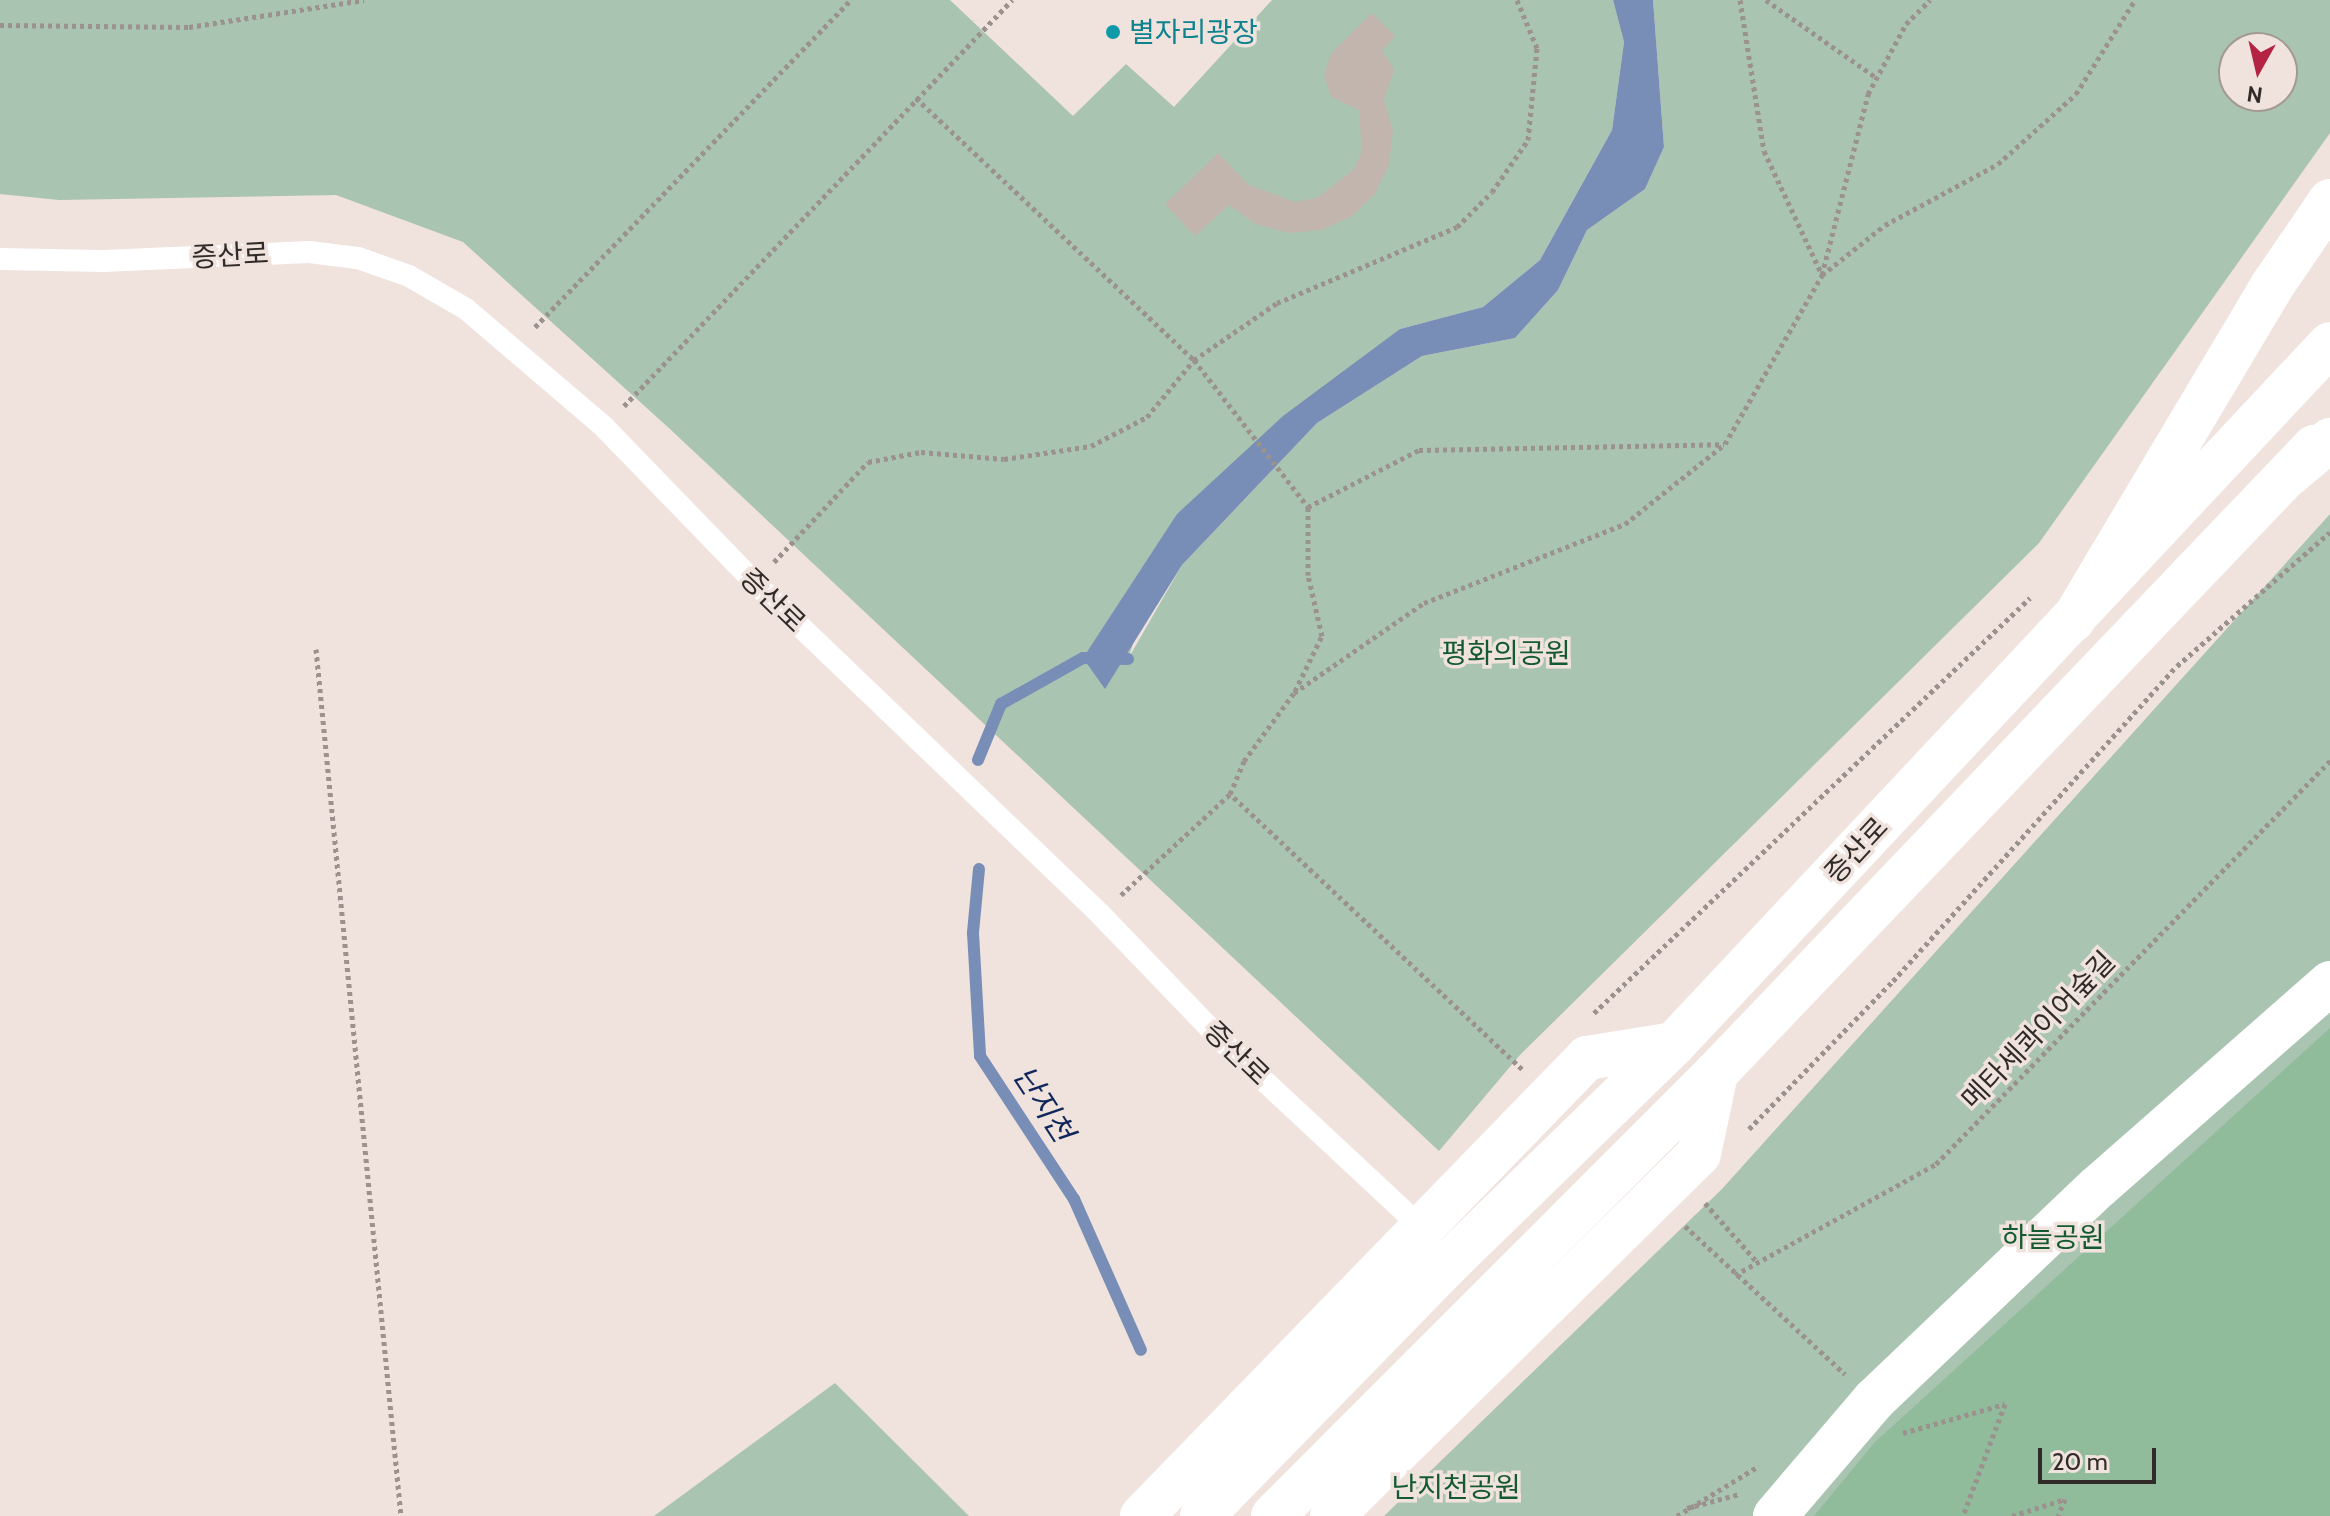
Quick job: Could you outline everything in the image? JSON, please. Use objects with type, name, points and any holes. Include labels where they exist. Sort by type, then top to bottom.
[{"type":"main road","points":[[2073,620],[2272,286],[2330,201]]},
{"type":"main road","name":"증산로","points":[[1202,1516],[1453,1259],[1674,1044],[2330,344]]},
{"type":"main road","name":"증산로","points":[[1273,1516],[1716,1073],[2330,431]]},
{"type":"main road","points":[[2288,475],[2330,440]]},
{"type":"main road","points":[[1775,1516],[1874,1400],[2098,1187],[2330,983]]},
{"type":"main road","points":[[1142,1516],[1587,1058],[1674,1044]]},
{"type":"main road","points":[[1332,1516],[1699,1154],[1716,1073]]},
{"type":"lane","name":"증산로","points":[[0,259],[104,261],[309,252],[358,258],[409,276],[466,309],[515,347],[604,427],[755,583],[1100,914],[1229,1048],[1422,1228]]},
{"type":"path","points":[[0,25],[189,27],[364,0]]},
{"type":"path","points":[[515,347],[851,0]]},
{"type":"path","points":[[604,427],[1012,0]]},
{"type":"path","points":[[755,583],[868,462],[921,452],[1004,459],[1091,446],[1147,417],[1194,360],[1277,303],[1457,227],[1492,192],[1528,140],[1537,48],[1517,0]]},
{"type":"path","points":[[1740,0],[1764,151],[1822,275]]},
{"type":"path","points":[[1766,0],[1877,78]]},
{"type":"path","points":[[1294,693],[1424,603],[1625,524],[1725,444],[1822,275],[1868,94],[1906,24],[1930,0]]},
{"type":"path","points":[[1822,275],[1885,225],[1998,164],[2076,94],[2135,0]]},
{"type":"path","points":[[916,98],[1194,360],[1308,507],[1308,575],[1322,636],[1294,693],[1244,761],[1230,794],[1100,914]]},
{"type":"path","points":[[1308,507],[1419,450],[1725,444]]},
{"type":"path","points":[[1744,1133],[1893,981],[2177,666],[2330,532]]},
{"type":"path","points":[[1587,1020],[2040,588]]},
{"type":"path","points":[[316,649],[401,1516]]},
{"type":"path","name":"메타세콰이어숲길","points":[[1735,1275],[1936,1164],[2330,761]]},
{"type":"path","points":[[1230,794],[1497,1044]]},
{"type":"path","points":[[1701,1198],[1757,1262]]},
{"type":"path","points":[[1721,1261],[1874,1400]]},
{"type":"path","points":[[1908,1431],[2005,1404],[1963,1516]]},
{"type":"path","points":[[2012,1516],[2065,1499],[2058,1516]]},
{"type":"green space","name":"평화의공원","points":[[0,0],[950,0],[1073,116],[1126,64],[1174,107],[1272,0],[1613,0],[1624,42],[1612,130],[1540,260],[1483,307],[1400,329],[1177,514],[1128,659],[1182,565],[1317,423],[1422,356],[1515,338],[1558,290],[1587,230],[1645,189],[1664,147],[1653,0],[2330,0],[2330,133],[2039,543],[1519,1056],[1439,1151],[670,429],[463,242],[336,195],[59,200],[0,194]]},
{"type":"green space","name":"하늘공원","points":[[2330,514],[2330,1516],[1384,1516],[1722,1189]]},
{"type":"green space","points":[[2330,1028],[2330,1516],[1814,1516],[1874,1443]]},
{"type":"green space","points":[[835,1383],[969,1516],[654,1516]]},
{"type":"water","points":[[1613,0],[1653,0],[1664,147],[1645,189],[1587,230],[1558,290],[1515,338],[1422,356],[1317,423],[1182,565],[1105,689],[1083,658],[1177,514],[1283,416],[1400,329],[1483,307],[1540,260],[1612,130],[1624,42]]},
{"type":"building","points":[[1372,13],[1395,36],[1382,50],[1394,70],[1384,100],[1393,131],[1389,164],[1375,194],[1351,217],[1321,230],[1288,233],[1256,224],[1229,205],[1195,236],[1165,204],[1218,153],[1249,185],[1295,202],[1317,198],[1353,170],[1362,152],[1359,110],[1331,97],[1324,75],[1331,54]]},
{"type":"waterway","name":"난지천","points":[[978,760],[1001,704],[1083,658],[1128,659]]},
{"type":"waterway","name":"난지천","points":[[979,869],[973,933],[980,1056],[1074,1199],[1141,1350]]},
{"type":"place","name":"별자리광장","points":[[1113,32]]},
{"type":"park label","name":"난지천공원","points":[[1456,1487]]}]
